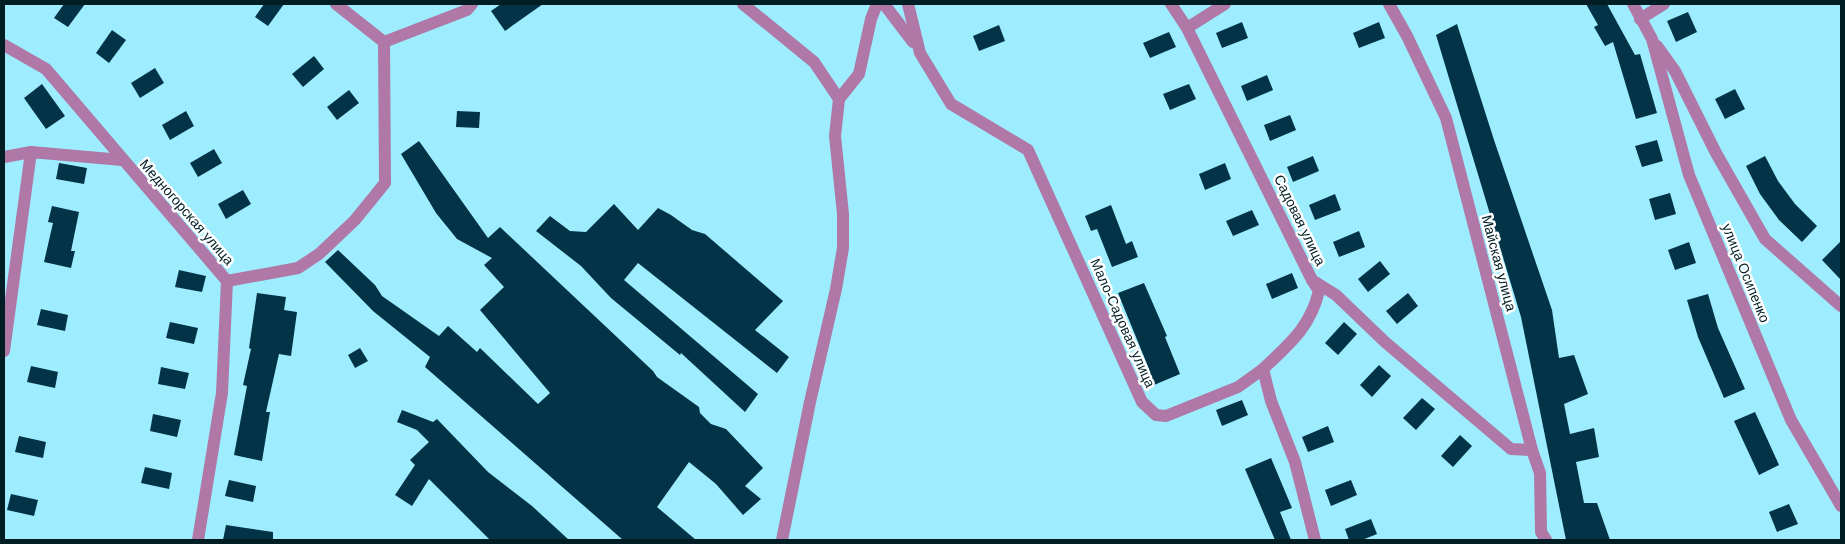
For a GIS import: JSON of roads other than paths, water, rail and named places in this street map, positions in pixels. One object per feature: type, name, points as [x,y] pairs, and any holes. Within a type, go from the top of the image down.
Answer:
[{"type":"street","points":[[336,4],[384,42]]},
{"type":"street","points":[[384,42],[467,10],[472,4]]},
{"type":"street","points":[[743,4],[814,62],[839,99]]},
{"type":"street","points":[[782,540],[810,402],[836,289],[843,248],[843,214],[835,136],[839,99],[859,74],[871,19],[877,4]]},
{"type":"street","points":[[884,4],[907,32],[920,53]]},
{"type":"street","name":"Мало-Садовая улица","points":[[908,4],[920,53],[951,104],[1028,150],[1142,402],[1156,415],[1166,416],[1238,387],[1263,369],[1300,334],[1314,310],[1319,290],[1312,280]]},
{"type":"street","name":"Садовая улица","points":[[1171,4],[1187,28],[1312,280],[1336,295],[1384,342],[1511,449],[1532,450]]},
{"type":"street","points":[[1187,28],[1225,4]]},
{"type":"street","name":"Майская улица","points":[[1389,4],[1407,36],[1446,118],[1532,450],[1540,473],[1541,532],[1546,540]]},
{"type":"street","name":"улица Осипенко","points":[[1633,4],[1652,39],[1675,71],[1716,153],[1765,239],[1841,306]]},
{"type":"street","points":[[1640,19],[1664,4]]},
{"type":"street","name":"улица Осипенко","points":[[1652,39],[1689,175],[1790,420],[1841,506]]},
{"type":"street","points":[[226,281],[298,268],[319,254],[355,220],[385,183],[384,42]]},
{"type":"street","name":"Медногорская улица","points":[[4,45],[46,69],[226,281],[222,393],[198,540]]},
{"type":"street","points":[[4,351],[31,152]]},
{"type":"street","points":[[4,157],[31,152],[122,160]]},
{"type":"street","points":[[1263,369],[1271,402],[1296,462],[1315,540]]}]
